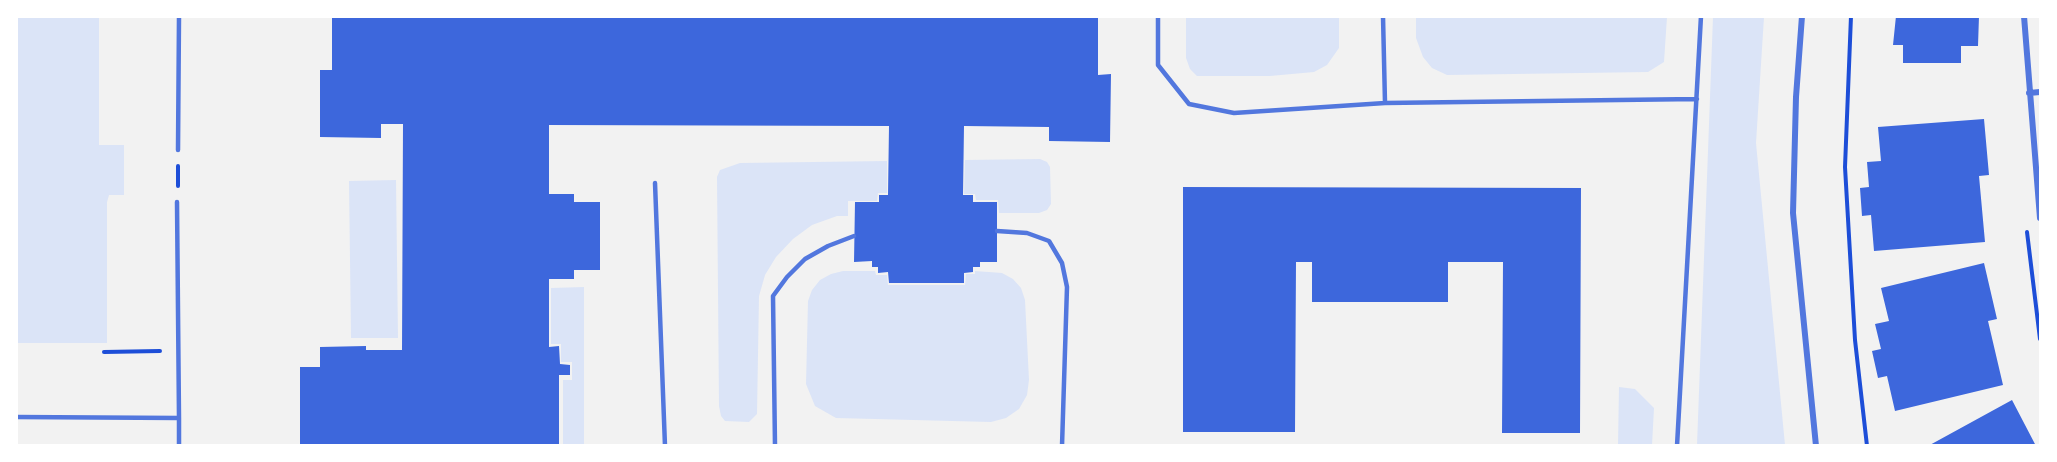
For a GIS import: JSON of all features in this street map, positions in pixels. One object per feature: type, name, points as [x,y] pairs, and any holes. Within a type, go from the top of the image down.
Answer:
[{"type":"street","points":[[1802,16],[1796,97],[1793,213],[1816,446]]},
{"type":"street","points":[[2024,16],[2040,218]]},
{"type":"street","points":[[2029,93],[2040,92]]},
{"type":"lane","points":[[178,16],[178,150]]},
{"type":"lane","points":[[1158,16],[1158,65],[1189,104],[1234,113],[1385,103],[1697,99]]},
{"type":"lane","points":[[1383,16],[1385,103]]},
{"type":"lane","points":[[1677,446],[1701,16]]},
{"type":"lane","points":[[655,183],[665,446]]},
{"type":"lane","points":[[177,202],[179,446]]},
{"type":"lane","points":[[997,231],[1027,233],[1049,241],[1062,263],[1067,287],[1062,446]]},
{"type":"lane","points":[[775,446],[773,296],[805,259],[828,246],[854,236]]},
{"type":"lane","points":[[16,417],[179,418]]},
{"type":"path","points":[[1851,16],[1845,167],[1855,340],[1867,446]]},
{"type":"path","points":[[177,202],[178,150]]},
{"type":"path","points":[[104,352],[178,351]]},
{"type":"shaded area","points":[[16,17],[99,17],[99,145],[124,145],[124,195],[109,195],[107,202],[107,343],[17,343]]},
{"type":"shaded area","points":[[1186,17],[1339,17],[1339,48],[1327,65],[1314,72],[1270,76],[1197,76],[1190,69],[1186,58]]},
{"type":"shaded area","points":[[1416,17],[1667,17],[1664,62],[1648,72],[1447,75],[1432,68],[1423,57],[1416,38]]},
{"type":"shaded area","points":[[1713,17],[1764,17],[1756,143],[1785,445],[1697,445]]},
{"type":"shaded area","points":[[1040,159],[1047,162],[1050,167],[1051,204],[1047,210],[1039,213],[999,213],[998,200],[976,200],[975,194],[964,194],[965,160]]},
{"type":"shaded area","points":[[887,161],[887,193],[878,193],[877,201],[848,201],[848,216],[837,216],[812,225],[793,239],[776,257],[765,275],[759,296],[757,414],[749,422],[725,421],[721,416],[719,406],[717,177],[720,170],[740,163]]},
{"type":"shaded area","points":[[396,180],[398,338],[351,338],[349,181]]},
{"type":"shaded area","points":[[843,271],[875,271],[876,275],[887,275],[888,285],[965,285],[966,274],[975,274],[975,271],[1002,273],[1013,279],[1021,288],[1025,300],[1029,380],[1027,395],[1019,409],[1006,418],[991,422],[836,418],[815,406],[806,384],[808,301],[812,290],[820,280]]},
{"type":"shaded area","points":[[584,287],[584,445],[563,445],[563,380],[572,380],[572,362],[561,362],[561,344],[551,344],[551,288]]},
{"type":"shaded area","points":[[1619,387],[1635,389],[1654,408],[1652,445],[1618,445]]},
{"type":"building","points":[[332,16],[1098,16],[1098,75],[1111,74],[1110,142],[1049,141],[1049,127],[964,126],[963,195],[973,195],[973,202],[997,202],[997,262],[980,262],[980,267],[973,267],[973,272],[964,273],[964,283],[889,283],[888,272],[878,273],[878,267],[872,267],[872,261],[854,262],[855,202],[879,202],[879,195],[888,195],[889,126],[549,125],[549,194],[574,194],[574,202],[600,202],[600,270],[574,270],[574,279],[549,279],[549,347],[559,346],[560,364],[570,365],[570,375],[559,375],[559,446],[300,446],[300,367],[320,367],[320,347],[366,346],[366,350],[402,350],[403,124],[381,124],[381,138],[320,137],[320,70],[332,70]]},
{"type":"building","points":[[1896,16],[1979,16],[1978,46],[1961,46],[1961,63],[1903,63],[1903,45],[1893,45]]},
{"type":"building","points":[[1984,119],[1989,175],[1979,176],[1985,242],[1874,251],[1871,215],[1862,216],[1860,188],[1869,187],[1867,162],[1881,161],[1878,127]]},
{"type":"building","points":[[1183,187],[1581,188],[1580,433],[1502,433],[1503,262],[1448,262],[1448,302],[1312,302],[1312,262],[1296,262],[1295,432],[1183,432]]},
{"type":"building","points":[[1984,263],[1997,319],[1988,321],[2003,385],[1895,411],[1887,376],[1878,378],[1872,351],[1881,349],[1875,324],[1889,321],[1881,288]]},
{"type":"building","points":[[2012,400],[2036,446],[1928,446]]}]
